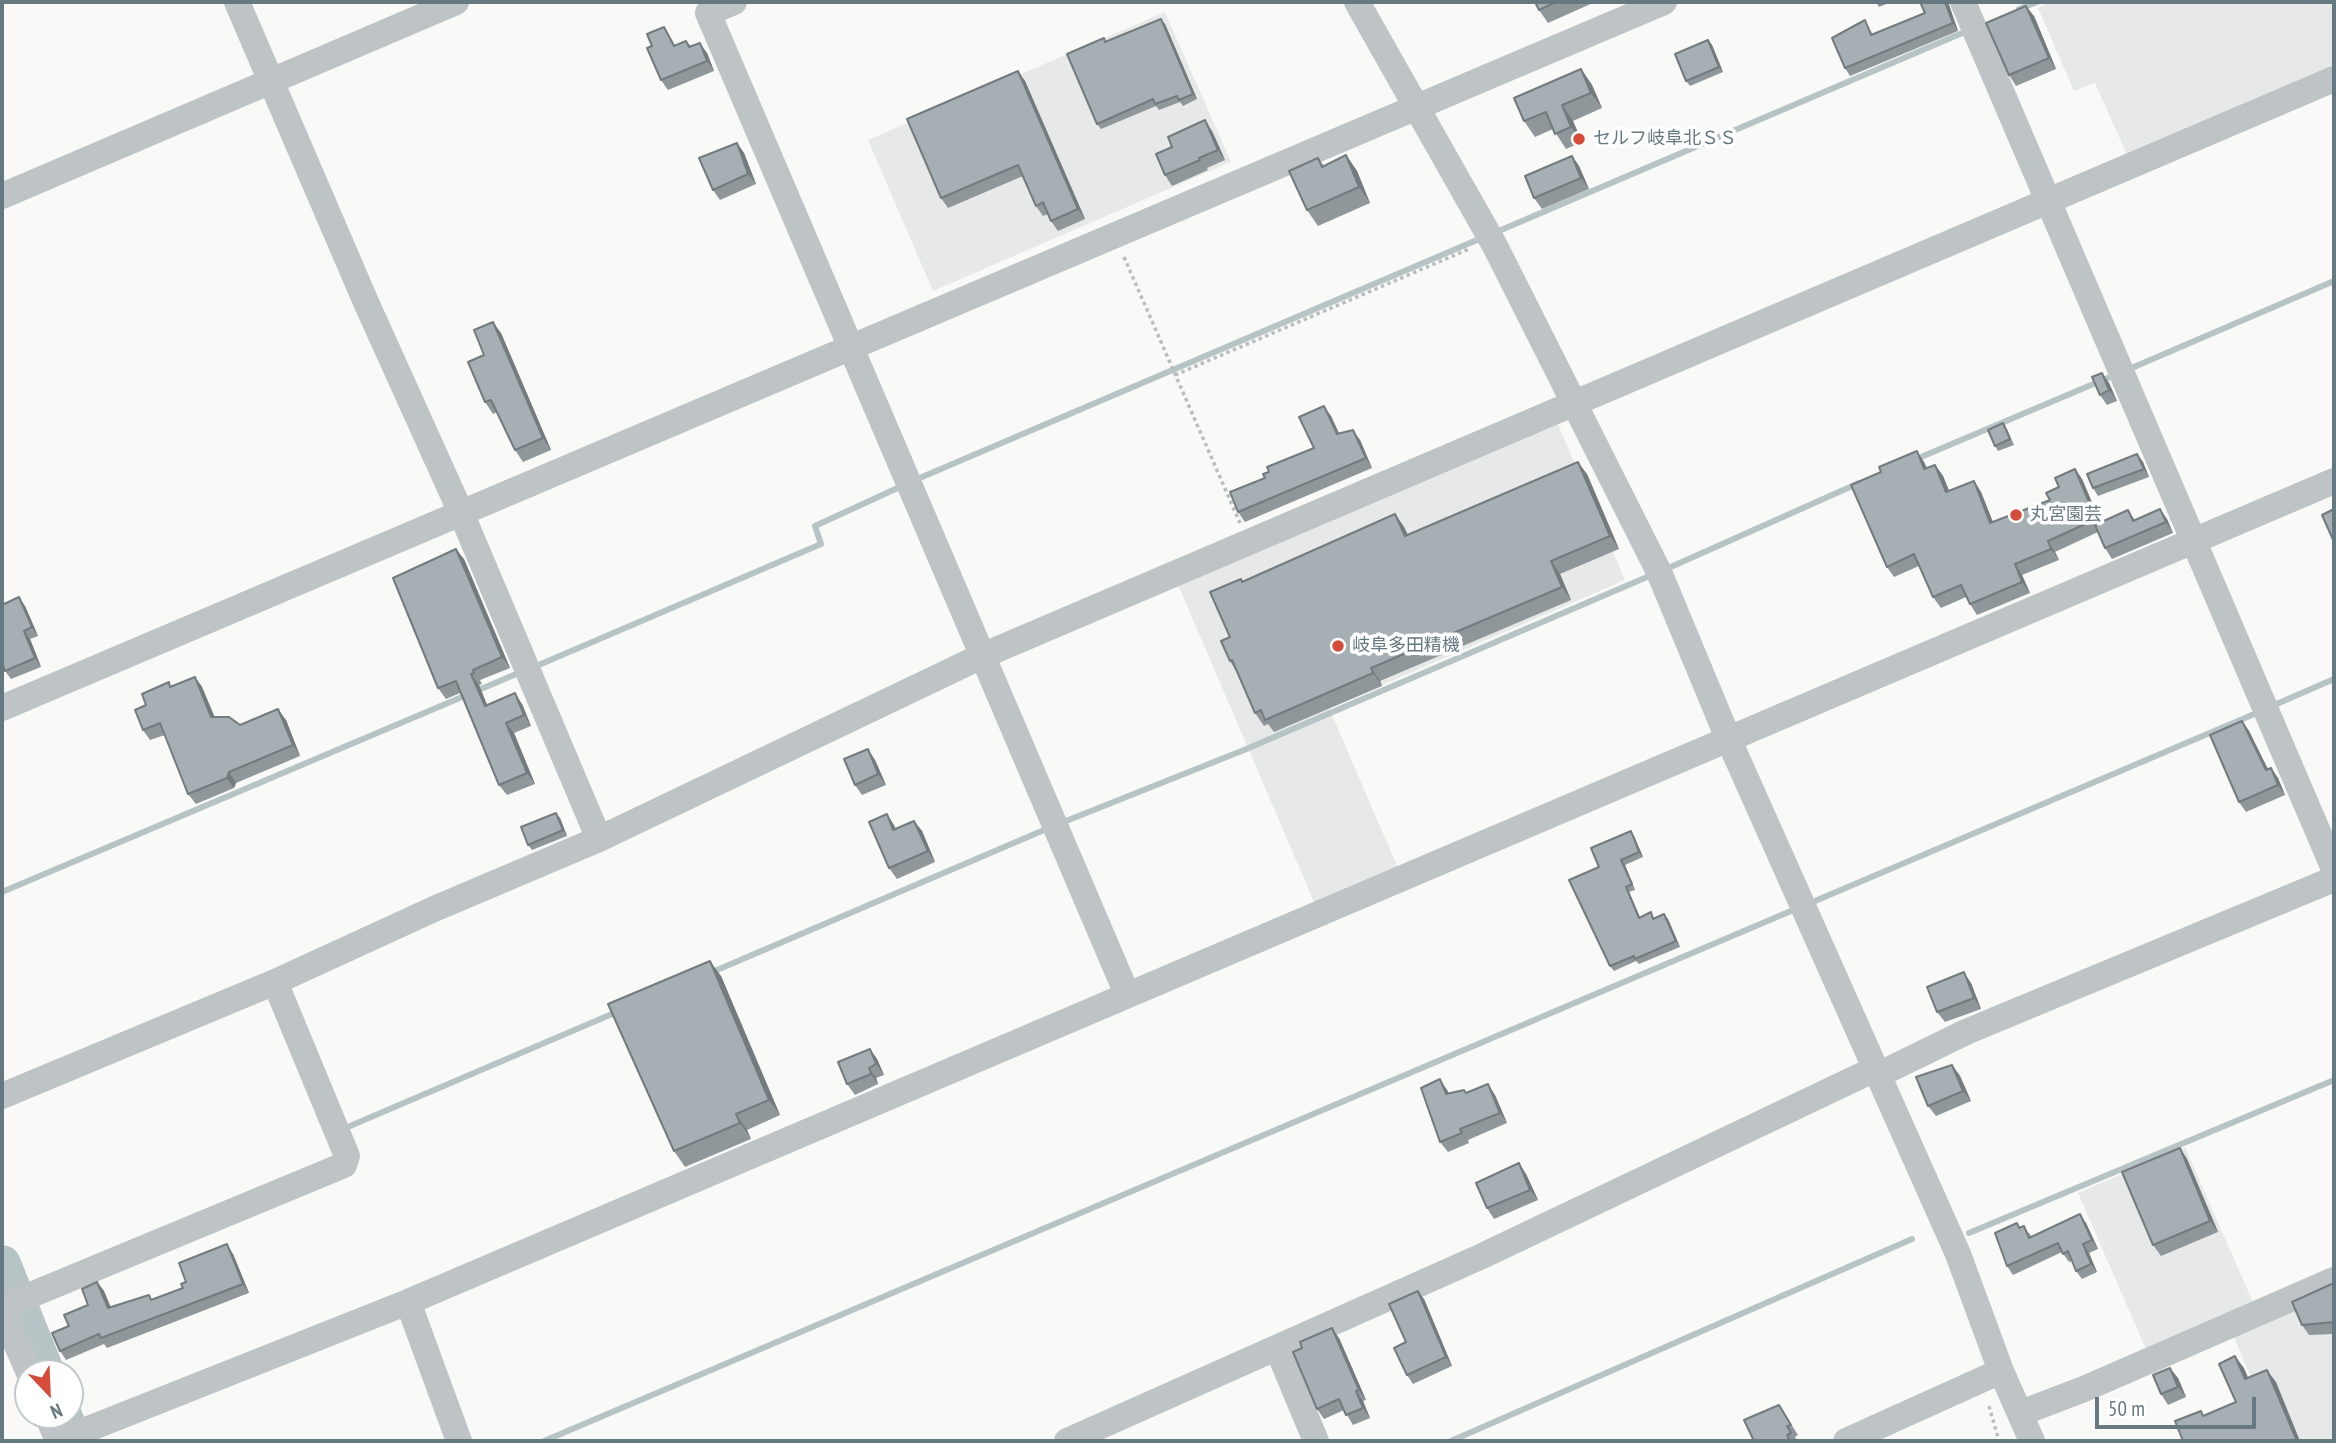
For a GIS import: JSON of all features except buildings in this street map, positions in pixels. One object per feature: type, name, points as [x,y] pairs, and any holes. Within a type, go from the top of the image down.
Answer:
[{"type":"street","points":[[237,2],[365,300],[462,515],[599,839]]},
{"type":"street","points":[[2,196],[456,2]]},
{"type":"street","points":[[734,2],[708,13],[1127,994]]},
{"type":"street","points":[[1357,2],[1491,240],[1659,572],[1728,738],[1958,1254],[2001,1371],[2032,1441]]},
{"type":"street","points":[[2,708],[462,515],[1664,2]]},
{"type":"street","points":[[1963,2],[2050,201],[2192,543],[2334,869]]},
{"type":"street","points":[[2,1096],[275,982],[434,909],[599,839],[982,656],[2334,79]]},
{"type":"street","points":[[58,1441],[408,1302],[1127,994],[1444,863],[1728,738],[2334,481]]},
{"type":"street","points":[[1067,1441],[1278,1350],[1966,1032],[2334,879]]},
{"type":"street","points":[[23,1359],[2,1309],[344,1165],[347,1156],[275,982]]},
{"type":"street","points":[[2021,1413],[2084,1389],[2334,1280]]},
{"type":"street","points":[[408,1302],[459,1441]]},
{"type":"street","points":[[1278,1350],[1316,1441]]},
{"type":"street","points":[[1846,1441],[2001,1371]]},
{"type":"path","points":[[1114,236],[1248,542]]},
{"type":"path","points":[[1175,375],[1491,240]]},
{"type":"shaded area","points":[[2052,2],[2334,2],[2334,69],[2128,157],[2095,83],[2074,91],[2038,8]]},
{"type":"shaded area","points":[[1165,12],[1231,162],[933,291],[868,140]]},
{"type":"shaded area","name":"岐阜多田精機","points":[[1557,422],[1625,580],[1329,708],[1398,868],[1315,904],[1178,585]]},
{"type":"shaded area","points":[[2185,1147],[2255,1307],[2148,1354],[2078,1193]]},
{"type":"shaded area","points":[[2334,1290],[2334,1441],[2277,1441],[2232,1332]]},
{"type":"waterway","points":[[2019,9],[2037,2]]},
{"type":"waterway","points":[[1494,233],[1967,31]]},
{"type":"waterway","points":[[915,480],[1484,237]]},
{"type":"waterway","points":[[2127,370],[2334,281]]},
{"type":"waterway","points":[[1914,460],[2117,374]]},
{"type":"waterway","points":[[1664,570],[1859,483]]},
{"type":"waterway","points":[[534,667],[821,544],[815,526],[902,486]]},
{"type":"waterway","points":[[1061,823],[1244,750],[1654,574]]},
{"type":"waterway","points":[[2,892],[521,672]]},
{"type":"waterway","points":[[2272,706],[2334,679]]},
{"type":"waterway","points":[[1808,904],[2259,712]]},
{"type":"waterway","points":[[710,973],[1051,827]]},
{"type":"waterway","points":[[544,1441],[1798,908]]},
{"type":"waterway","points":[[343,1129],[619,1011]]},
{"type":"waterway","points":[[1969,1233],[2334,1080]]},
{"type":"waterway","points":[[1451,1441],[1912,1239]]},
{"type":"waterway","points":[[2,1264],[40,1359]]},
{"type":"waterway","points":[[68,1429],[73,1441]]},
{"type":"place","name":"セルフ岐阜北ＳＳ","points":[[1579,139]]},
{"type":"place","name":"丸宮園芸","points":[[2016,515]]},
{"type":"place","name":"岐阜多田精機","points":[[1338,646]]}]
